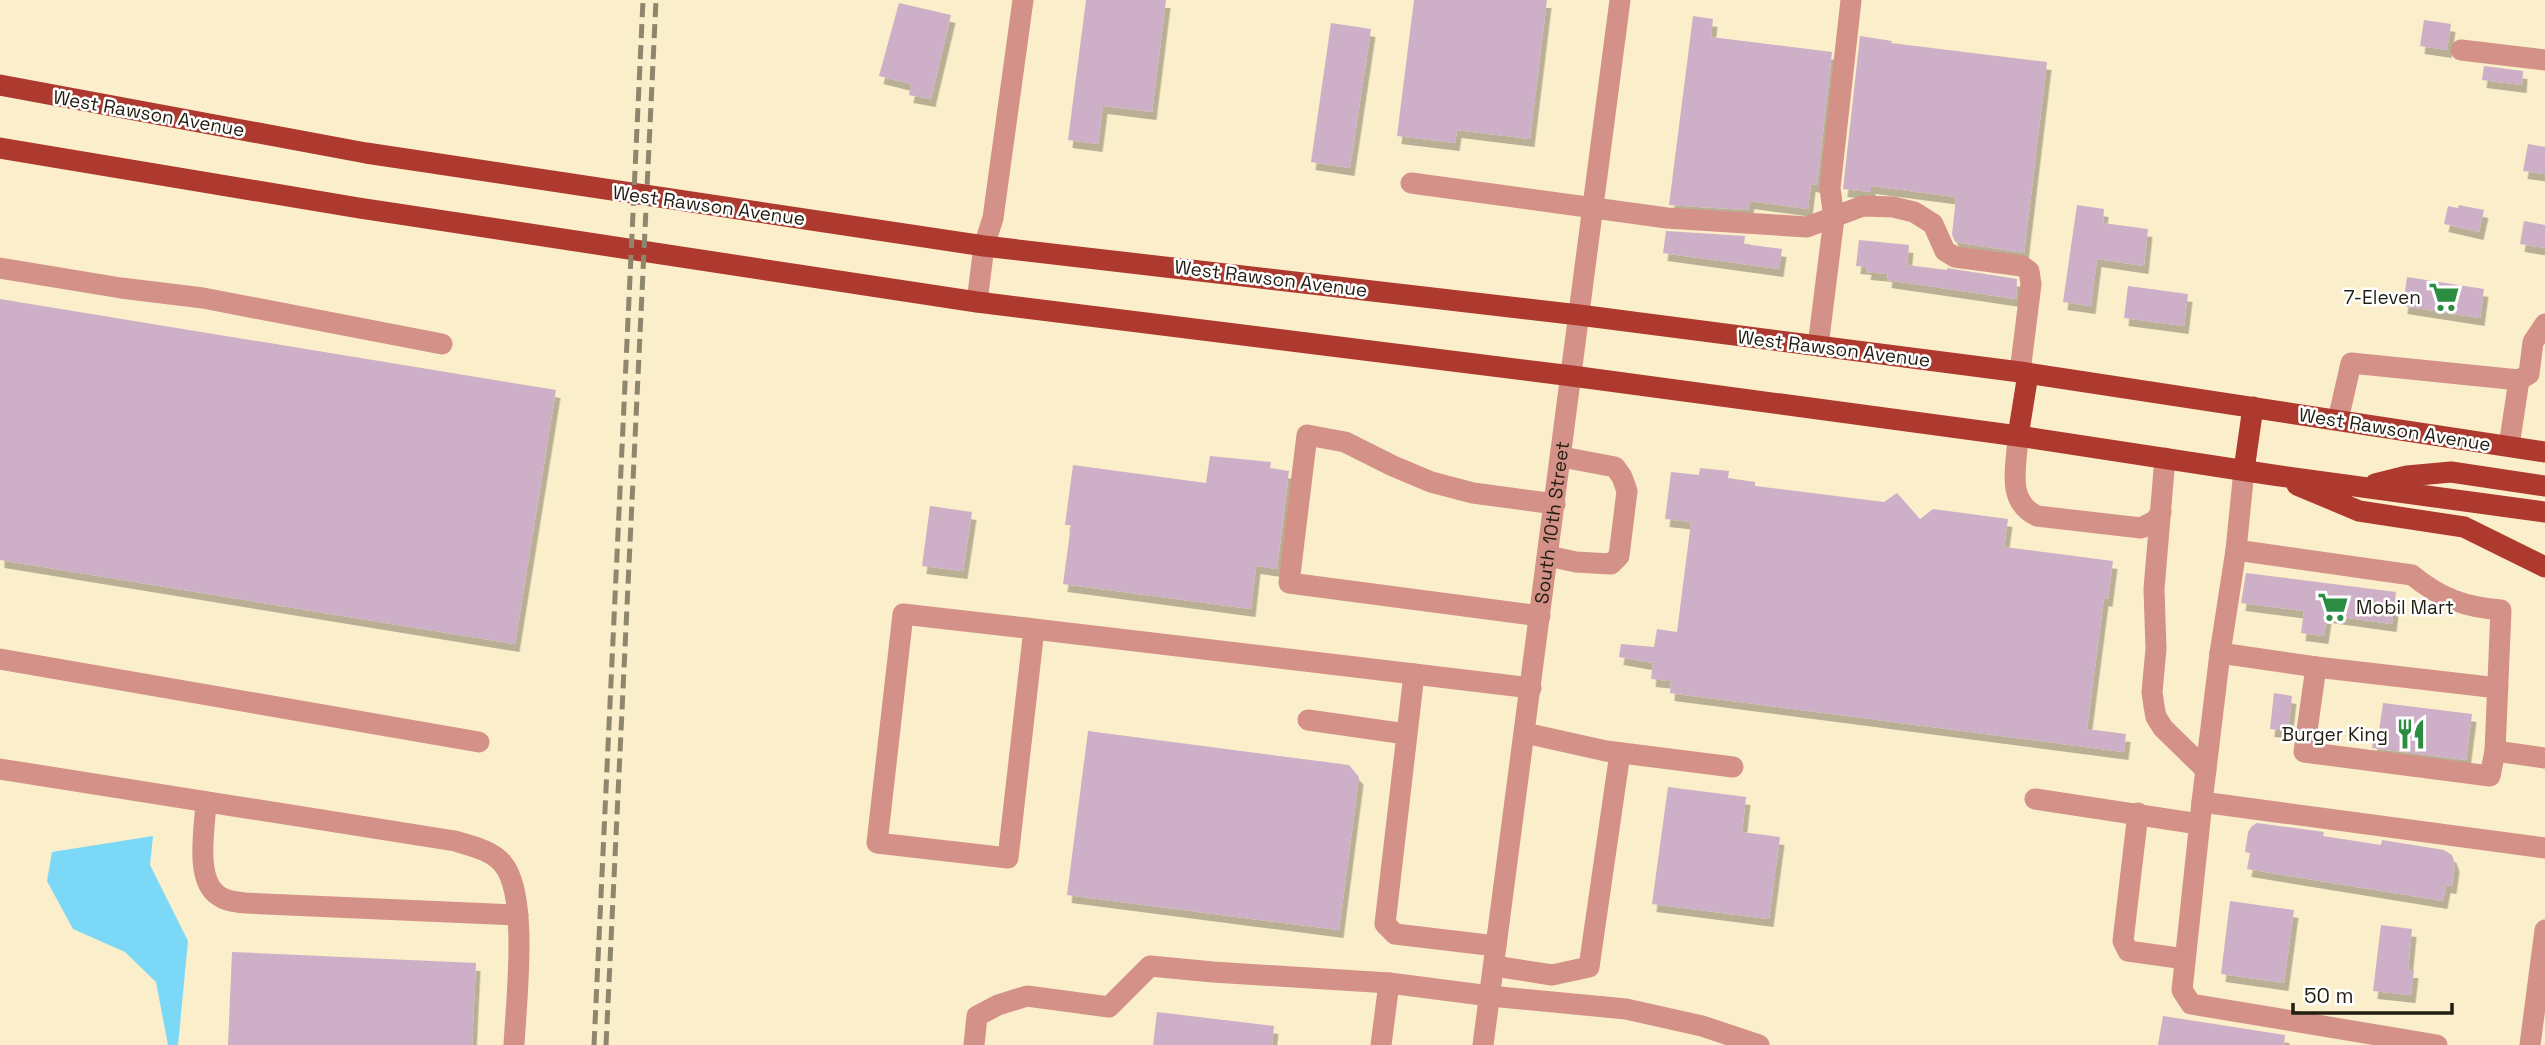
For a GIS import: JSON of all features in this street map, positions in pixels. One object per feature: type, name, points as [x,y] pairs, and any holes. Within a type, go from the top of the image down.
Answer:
[{"type":"main road","name":"West Rawson Avenue","points":[[0,85],[366,153],[984,246],[1579,314],[2024,373],[2545,452]]},
{"type":"main road","points":[[0,148],[334,204],[977,302],[1572,376],[2018,436],[2273,475],[2545,512]]},
{"type":"main road","points":[[2018,436],[2024,373]]},
{"type":"main road","points":[[2244,470],[2253,407]]},
{"type":"main road","points":[[2363,487],[2407,476],[2452,472],[2545,486]]},
{"type":"main road","points":[[2273,475],[2359,511],[2464,527],[2545,567]]},
{"type":"street","points":[[977,302],[984,246],[993,218],[1023,0]]},
{"type":"street","name":"South 10th Street","points":[[1483,1045],[1620,0]]},
{"type":"street","points":[[1818,346],[1834,218],[1830,188],[1851,0]]},
{"type":"street","points":[[2461,50],[2545,60]]},
{"type":"street","points":[[1411,183],[1667,218],[1807,227],[1863,206],[1914,212],[1933,224],[1945,251],[1955,257],[2022,266],[2029,271],[2031,284],[2024,373]]},
{"type":"street","points":[[0,268],[203,298],[442,344]]},
{"type":"street","points":[[2338,420],[2351,363],[2519,380],[2529,374],[2533,342],[2545,324]]},
{"type":"street","points":[[2509,446],[2519,380]]},
{"type":"street","points":[[1540,616],[1289,583],[1307,435],[1345,442],[1393,467],[1431,482],[1474,493],[1555,504]]},
{"type":"street","points":[[2018,436],[2015,493],[2024,510],[2036,516],[2141,528],[2155,521],[2161,512]]},
{"type":"street","points":[[1548,556],[1598,565],[1611,564],[1619,556],[1627,491],[1622,477],[1615,467],[1562,457]]},
{"type":"street","points":[[2165,458],[2154,589],[2156,649],[2152,692],[2156,717],[2163,729],[2206,770]]},
{"type":"street","points":[[2244,470],[2236,550],[2199,824],[2182,990],[2191,1004],[2437,1045]]},
{"type":"street","points":[[2236,550],[2412,575],[2430,590],[2456,603],[2501,610],[2496,751],[2490,776],[2305,752],[2316,667]]},
{"type":"street","points":[[1034,629],[1008,858],[877,843],[903,614],[1034,629],[1531,688]]},
{"type":"street","points":[[2220,653],[2498,688]]},
{"type":"street","points":[[0,659],[479,742]]},
{"type":"street","points":[[1415,674],[1385,923],[1391,932],[1495,956],[1552,975],[1588,967],[1620,752]]},
{"type":"street","points":[[1308,720],[1406,734]]},
{"type":"street","points":[[1525,733],[1620,752],[1733,767]]},
{"type":"street","points":[[2496,751],[2545,758]]},
{"type":"street","points":[[0,769],[455,841],[489,852],[503,863],[513,882],[518,915],[514,1045]]},
{"type":"street","points":[[2035,799],[2199,824]]},
{"type":"street","points":[[206,802],[203,866],[206,882],[217,895],[228,900],[259,904],[518,915]]},
{"type":"street","points":[[2202,802],[2545,848]]},
{"type":"street","points":[[2138,813],[2123,941],[2128,951],[2185,959]]},
{"type":"street","points":[[2530,1045],[2545,930]]},
{"type":"street","points":[[974,1045],[977,1016],[998,1005],[1027,996],[1109,1007],[1150,966],[1389,983],[1626,1009],[1702,1026],[1759,1045]]},
{"type":"street","points":[[1381,1045],[1389,983]]},
{"type":"water","points":[[153,836],[150,865],[188,941],[178,1045],[168,1045],[156,982],[125,952],[73,929],[47,881],[52,852]]},
{"type":"building","points":[[1086,0],[1166,0],[1152,112],[1103,106],[1098,144],[1068,140]]},
{"type":"building","points":[[1414,0],[1547,0],[1530,139],[1457,130],[1455,143],[1397,136]]},
{"type":"building","points":[[899,3],[951,15],[931,99],[909,95],[911,84],[879,76]]},
{"type":"building","points":[[1693,16],[1713,19],[1711,37],[1832,52],[1817,185],[1811,184],[1808,209],[1750,201],[1748,210],[1669,205]]},
{"type":"building","points":[[2424,20],[2451,24],[2447,50],[2420,46]]},
{"type":"building","points":[[1331,23],[1371,29],[1350,168],[1311,162]]},
{"type":"building","points":[[1860,36],[1892,41],[1891,43],[2047,62],[2024,253],[1955,242],[1952,234],[1956,197],[1871,186],[1871,192],[1843,189]]},
{"type":"building","points":[[2484,66],[2523,71],[2522,85],[2482,80]]},
{"type":"building","points":[[2528,144],[2545,147],[2545,174],[2523,171]]},
{"type":"building","points":[[2077,205],[2104,209],[2103,223],[2148,229],[2144,266],[2097,259],[2091,306],[2063,302]]},
{"type":"building","points":[[2459,205],[2484,210],[2479,232],[2444,224],[2448,206],[2458,208]]},
{"type":"building","points":[[2524,221],[2545,225],[2545,248],[2520,244]]},
{"type":"building","points":[[1666,231],[1745,236],[1744,244],[1782,249],[1779,269],[1663,253]]},
{"type":"building","points":[[1859,240],[1909,245],[1907,265],[2017,279],[2016,299],[1887,280],[1888,274],[1866,272],[1867,267],[1856,266]]},
{"type":"building","name":"7-Eleven","points":[[2407,277],[2484,289],[2480,318],[2403,306]]},
{"type":"building","points":[[2128,286],[2188,294],[2184,326],[2124,318]]},
{"type":"building","points":[[0,299],[556,390],[515,644],[0,560]]},
{"type":"building","points":[[1210,456],[1271,462],[1270,468],[1289,471],[1277,569],[1256,566],[1251,609],[1063,584],[1071,525],[1065,525],[1073,465],[1206,483]]},
{"type":"building","points":[[1700,468],[1729,471],[1728,478],[1755,482],[1755,486],[1884,502],[1897,493],[1920,519],[1933,509],[2008,519],[2004,547],[2113,561],[2108,599],[2104,598],[2087,729],[2126,734],[2124,752],[1670,693],[1671,681],[1651,679],[1653,663],[1619,657],[1621,644],[1654,647],[1657,629],[1677,632],[1691,522],[1665,519],[1671,472],[1699,475]]},
{"type":"building","points":[[930,506],[972,512],[963,571],[922,566]]},
{"type":"building","name":"Mobil Mart","points":[[2246,573],[2396,592],[2392,624],[2327,615],[2324,636],[2301,633],[2304,611],[2241,603]]},
{"type":"building","points":[[2274,693],[2292,696],[2288,731],[2270,729]]},
{"type":"building","name":"Burger King","points":[[2383,703],[2472,714],[2466,760],[2372,748],[2374,731],[2379,731]]},
{"type":"building","points":[[1088,731],[1349,765],[1359,777],[1339,930],[1067,895]]},
{"type":"building","points":[[1668,787],[1746,797],[1742,832],[1780,837],[1769,919],[1652,904]]},
{"type":"building","points":[[2257,823],[2324,832],[2323,836],[2381,845],[2382,840],[2444,850],[2452,855],[2455,864],[2452,886],[2446,885],[2443,901],[2247,869],[2250,853],[2245,852],[2248,832]]},
{"type":"building","points":[[2230,901],[2294,910],[2284,983],[2221,974]]},
{"type":"building","points":[[2381,925],[2412,929],[2408,970],[2414,970],[2411,995],[2373,991]]},
{"type":"building","points":[[232,952],[476,963],[472,1045],[228,1045]]},
{"type":"building","points":[[1157,1012],[1274,1026],[1272,1045],[1153,1045]]},
{"type":"building","points":[[2163,1016],[2285,1035],[2284,1045],[2158,1045]]},
{"type":"railway","points":[[594,1045],[643,0]]},
{"type":"railway","points":[[606,1045],[656,0]]},
{"type":"place","name":"7-Eleven","points":[[2444,297]]},
{"type":"place","name":"Mobil Mart","points":[[2333,607]]},
{"type":"place","name":"Burger King","points":[[2411,734]]}]
